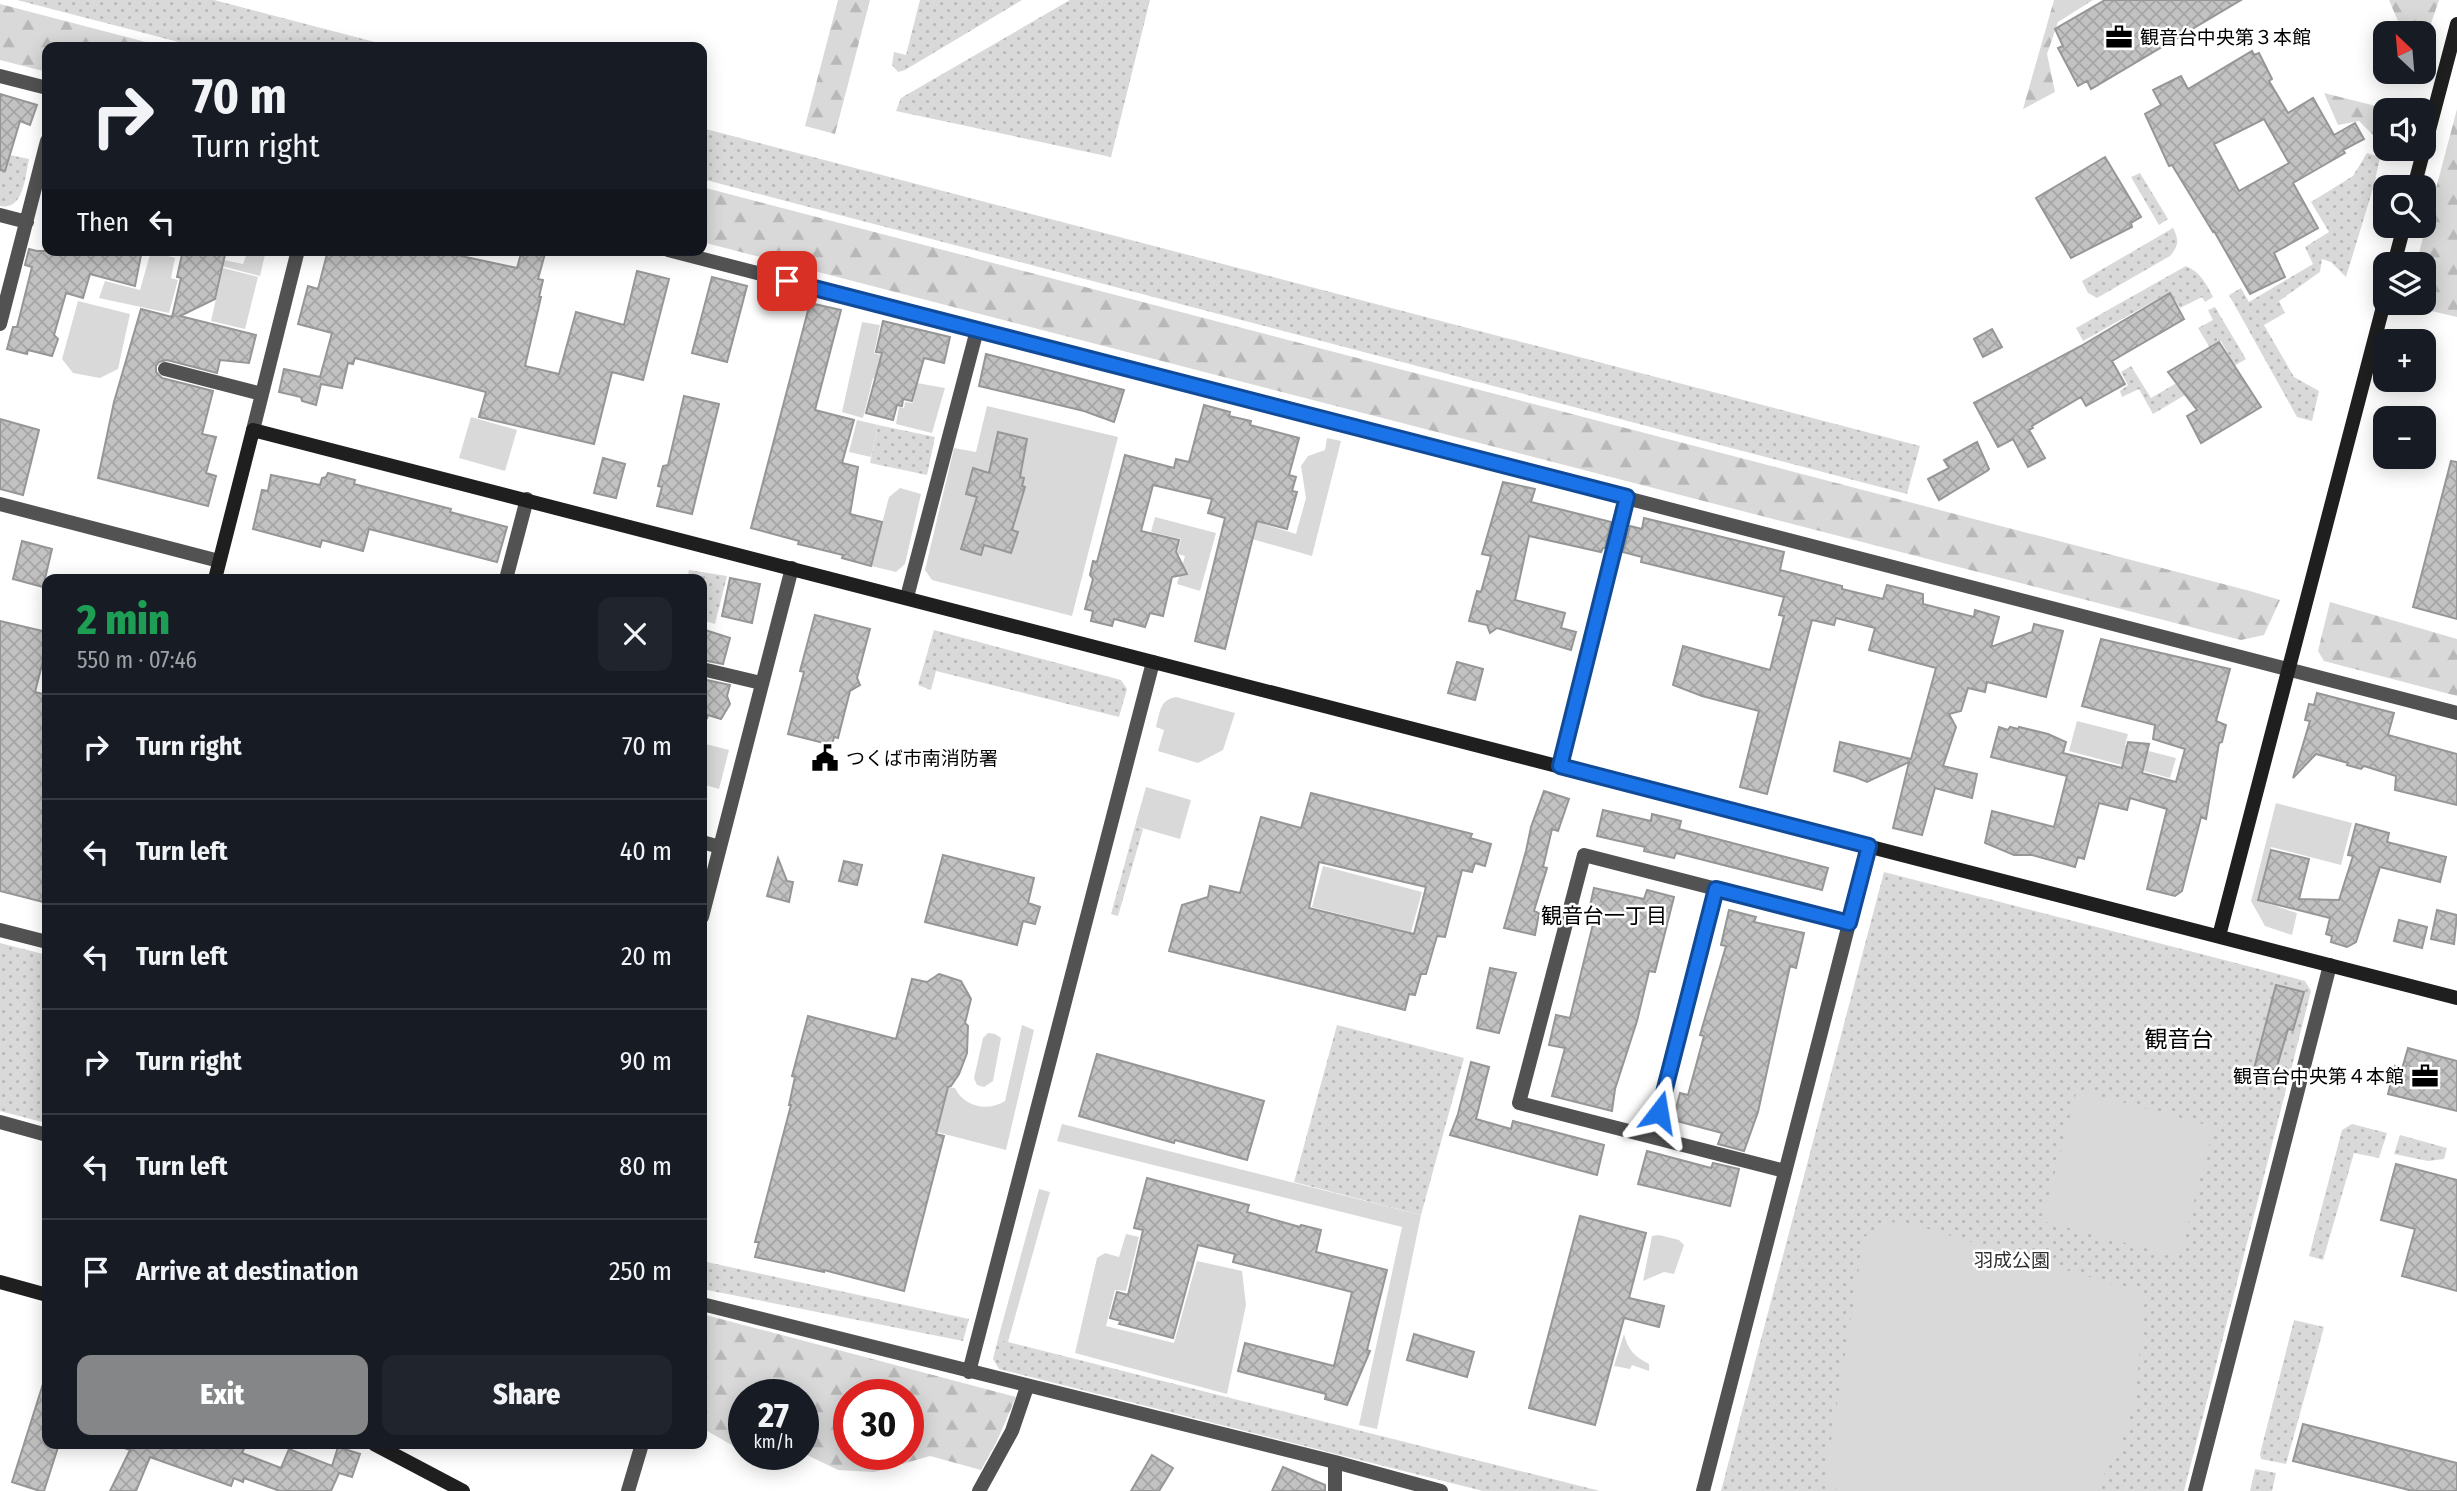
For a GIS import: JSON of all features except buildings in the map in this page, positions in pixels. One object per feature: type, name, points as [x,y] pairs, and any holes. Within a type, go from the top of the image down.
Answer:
[{"type":"street","points":[[2417,175],[2457,24]]},
{"type":"street","points":[[0,76],[42,87]]},
{"type":"street","points":[[0,324],[42,161]]},
{"type":"street","points":[[0,215],[27,222]]},
{"type":"street","points":[[216,574],[296,256]]},
{"type":"street","points":[[691,256],[2457,713]]},
{"type":"street","points":[[2219,936],[2381,315]]},
{"type":"street","points":[[907,597],[977,330]]},
{"type":"street","points":[[165,369],[262,394]]},
{"type":"street","points":[[253,430],[2457,998]]},
{"type":"street","points":[[1560,766],[1627,497]]},
{"type":"street","points":[[507,574],[527,499]]},
{"type":"street","points":[[0,503],[219,561]]},
{"type":"street","points":[[707,898],[792,568]]},
{"type":"street","points":[[969,1372],[1153,662]]},
{"type":"street","points":[[707,669],[761,683]]},
{"type":"street","points":[[707,843],[720,847]]},
{"type":"street","points":[[1703,1491],[1869,846]]},
{"type":"street","points":[[1785,1171],[1520,1103],[1584,855],[1849,923]]},
{"type":"street","points":[[1653,1137],[1716,889]]},
{"type":"street","points":[[0,930],[42,941]]},
{"type":"street","points":[[2195,1491],[2330,965]]},
{"type":"street","points":[[0,1122],[42,1134]]},
{"type":"street","points":[[0,1282],[42,1294]]},
{"type":"street","points":[[707,1305],[1335,1462],[1441,1491]]},
{"type":"street","points":[[979,1491],[1012,1431],[1027,1387]]},
{"type":"street","points":[[383,1449],[463,1491]]},
{"type":"street","points":[[628,1491],[641,1449]]},
{"type":"street","points":[[1335,1462],[1335,1491]]},
{"type":"green space","points":[[17,0],[214,0],[375,42],[179,42]]},
{"type":"green space","points":[[838,0],[870,0],[835,134],[805,126]]},
{"type":"green space","points":[[920,0],[1022,0],[898,72],[892,65],[894,52],[906,55]]},
{"type":"green space","points":[[1070,0],[1150,0],[1111,157],[896,111],[901,98]]},
{"type":"green space","points":[[2054,0],[2093,0],[2058,22],[2047,54],[2055,92],[2023,109]]},
{"type":"green space","points":[[2389,0],[2439,0],[2432,21],[2398,21]]},
{"type":"green space","points":[[0,4],[146,42],[42,42],[42,71],[0,60]]},
{"type":"green space","points":[[2324,93],[2373,105],[2373,135],[2359,121],[2338,125]]},
{"type":"green space","points":[[2457,109],[2457,317],[2436,312],[2436,252],[2419,252],[2423,238],[2436,238],[2436,188]]},
{"type":"green space","points":[[707,129],[1920,446],[1907,494],[707,180]]},
{"type":"green space","points":[[0,153],[29,159],[19,198],[8,206],[0,206]]},
{"type":"green space","points":[[2367,153],[2373,155],[2373,161],[2379,161],[2346,277],[2331,262],[2322,259],[2320,272],[2279,301],[2285,313],[2264,325],[2294,377],[2319,391],[2312,421],[2297,417],[2229,295],[2241,288],[2249,302],[2313,264],[2305,247],[2329,232],[2311,202],[2353,176]]},
{"type":"green space","points":[[2140,173],[2168,219],[2159,225],[2131,177]]},
{"type":"green space","points":[[707,188],[2280,600],[2264,635],[2241,640],[707,243]]},
{"type":"green space","points":[[2173,228],[2177,242],[2170,256],[2097,298],[2088,293],[2082,281]]},
{"type":"green space","points":[[150,256],[175,258],[171,278],[178,280],[169,313],[99,298],[105,281],[140,290]]},
{"type":"green space","points":[[246,256],[265,256],[260,276],[218,265],[219,259],[243,264]]},
{"type":"green space","points":[[2186,266],[2196,272],[2213,297],[2205,302],[2202,297],[2180,308],[2170,292],[2083,341],[2076,328]]},
{"type":"green space","points":[[223,268],[258,277],[245,329],[211,321]]},
{"type":"green space","points":[[78,301],[130,314],[118,369],[100,378],[73,373],[62,359]]},
{"type":"green space","points":[[2215,307],[2246,359],[2153,414],[2139,389],[2122,397],[2120,391],[2128,385],[2121,372],[2131,366],[2151,398],[2214,361],[2216,366],[2230,357],[2221,341],[2210,348],[2198,328],[2213,320],[2208,310]]},
{"type":"green space","points":[[862,322],[880,325],[874,353],[880,355],[880,362],[907,369],[884,381],[873,378],[863,418],[842,412]]},
{"type":"green space","points":[[917,383],[945,388],[932,433],[896,424],[899,407],[904,408],[905,402],[913,403]]},
{"type":"green space","points":[[987,406],[1118,437],[1072,616],[932,580],[925,570],[954,448],[976,452]]},
{"type":"green space","points":[[471,417],[517,430],[505,471],[459,458]]},
{"type":"green space","points":[[857,420],[878,425],[871,457],[849,452]]},
{"type":"green space","points":[[878,425],[935,437],[927,475],[870,463]]},
{"type":"green space","points":[[1327,438],[1341,441],[1312,556],[1245,537],[1248,519],[1296,534],[1306,498],[1301,466],[1308,456],[1325,450]]},
{"type":"green space","points":[[900,488],[921,494],[905,564],[896,572],[871,566],[889,497]]},
{"type":"green space","points":[[1155,517],[1216,533],[1200,591],[1177,584],[1185,556],[1177,554],[1181,539],[1151,532]]},
{"type":"green space","points":[[689,570],[727,576],[715,624],[707,622],[707,574],[688,574]]},
{"type":"green space","points":[[2330,602],[2457,639],[2457,696],[2324,661],[2318,651]]},
{"type":"green space","points":[[934,630],[1121,680],[1127,689],[1119,717],[936,671],[931,690],[918,685]]},
{"type":"green space","points":[[1176,697],[1235,713],[1223,750],[1198,763],[1158,751],[1164,730],[1156,727],[1160,712],[1166,701]]},
{"type":"green space","points":[[2077,721],[2128,734],[2125,745],[2176,758],[2170,778],[2069,751]]},
{"type":"green space","points":[[707,744],[729,750],[719,789],[707,785]]},
{"type":"green space","points":[[1146,787],[1191,800],[1180,839],[1135,826]]},
{"type":"green space","points":[[2276,803],[2352,823],[2341,865],[2271,847],[2257,900],[2297,913],[2292,935],[2265,926],[2251,901]]},
{"type":"green space","points":[[1135,826],[1143,829],[1118,916],[1111,914]]},
{"type":"green space","points":[[1323,866],[1422,892],[1411,932],[1312,907]]},
{"type":"green space","name":"羽成公園","points":[[1884,872],[2305,981],[2311,991],[2184,1491],[1721,1491]]},
{"type":"green space","points":[[0,943],[42,954],[42,1122],[0,1111]]},
{"type":"green space","points":[[1022,1025],[1034,1030],[1006,1150],[875,1116],[941,1115],[948,1087],[955,1088],[964,1100],[977,1106],[991,1106],[1005,1101]]},
{"type":"green space","points":[[1337,1025],[1464,1058],[1421,1215],[1294,1182]]},
{"type":"green space","points":[[988,1033],[1001,1038],[993,1081],[984,1087],[977,1085],[974,1078],[983,1038]]},
{"type":"green space","points":[[2077,1090],[2214,1127],[2179,1257],[2042,1221]]},
{"type":"green space","points":[[1062,1124],[1421,1215],[1377,1429],[1359,1425],[1402,1227],[1057,1141]]},
{"type":"green space","points":[[2352,1124],[2387,1133],[2379,1158],[2354,1153],[2323,1260],[2309,1256],[2342,1130]]},
{"type":"green space","points":[[2400,1135],[2447,1148],[2444,1159],[2428,1161],[2394,1154]]},
{"type":"green space","points":[[1039,1189],[1050,1192],[1008,1342],[998,1339]]},
{"type":"green space","points":[[1898,1220],[2143,1293],[2138,1372],[2129,1421],[2108,1468],[2092,1491],[1840,1491],[1825,1479],[1864,1237]]},
{"type":"green space","points":[[1126,1234],[1139,1237],[1126,1291],[1115,1290],[1106,1326],[1174,1343],[1197,1261],[1242,1271],[1246,1305],[1227,1394],[1075,1353],[1097,1258],[1105,1253],[1119,1257]]},
{"type":"green space","points":[[1652,1236],[1679,1240],[1684,1245],[1674,1274],[1664,1272],[1643,1281]]},
{"type":"green space","points":[[707,1262],[969,1319],[963,1341],[707,1290]]},
{"type":"green space","points":[[707,1315],[1016,1397],[981,1470],[930,1456],[924,1458],[924,1379],[833,1379],[833,1468],[819,1461],[819,1379],[728,1379],[728,1443],[707,1431]]},
{"type":"green space","points":[[2294,1320],[2324,1327],[2286,1464],[2261,1459],[2260,1454]]},
{"type":"green space","points":[[1624,1334],[1633,1352],[1649,1364],[1649,1371],[1632,1365],[1630,1369],[1614,1366]]},
{"type":"green space","points":[[998,1339],[1600,1491],[1483,1491],[999,1369],[993,1359]]},
{"type":"green space","points":[[2255,1469],[2276,1473],[2272,1491],[2250,1491]]},
{"type":"green space","points":[[838,1470],[881,1470],[874,1472]]},
{"type":"place","name":"観音台中央第３本館","points":[[2119,37]]},
{"type":"place","name":"つくば市南消防署","points":[[825,758]]},
{"type":"place","name":"観音台中央第４本館","points":[[2425,1076]]},
{"type":"district","name":"観音台一丁目","points":[[1604,916]]},
{"type":"district","name":"観音台","points":[[2179,1039]]},
{"type":"route","points":[[787,281],[1627,497],[1560,766],[1869,846],[1849,923],[1716,889],[1659,1112]]}]
